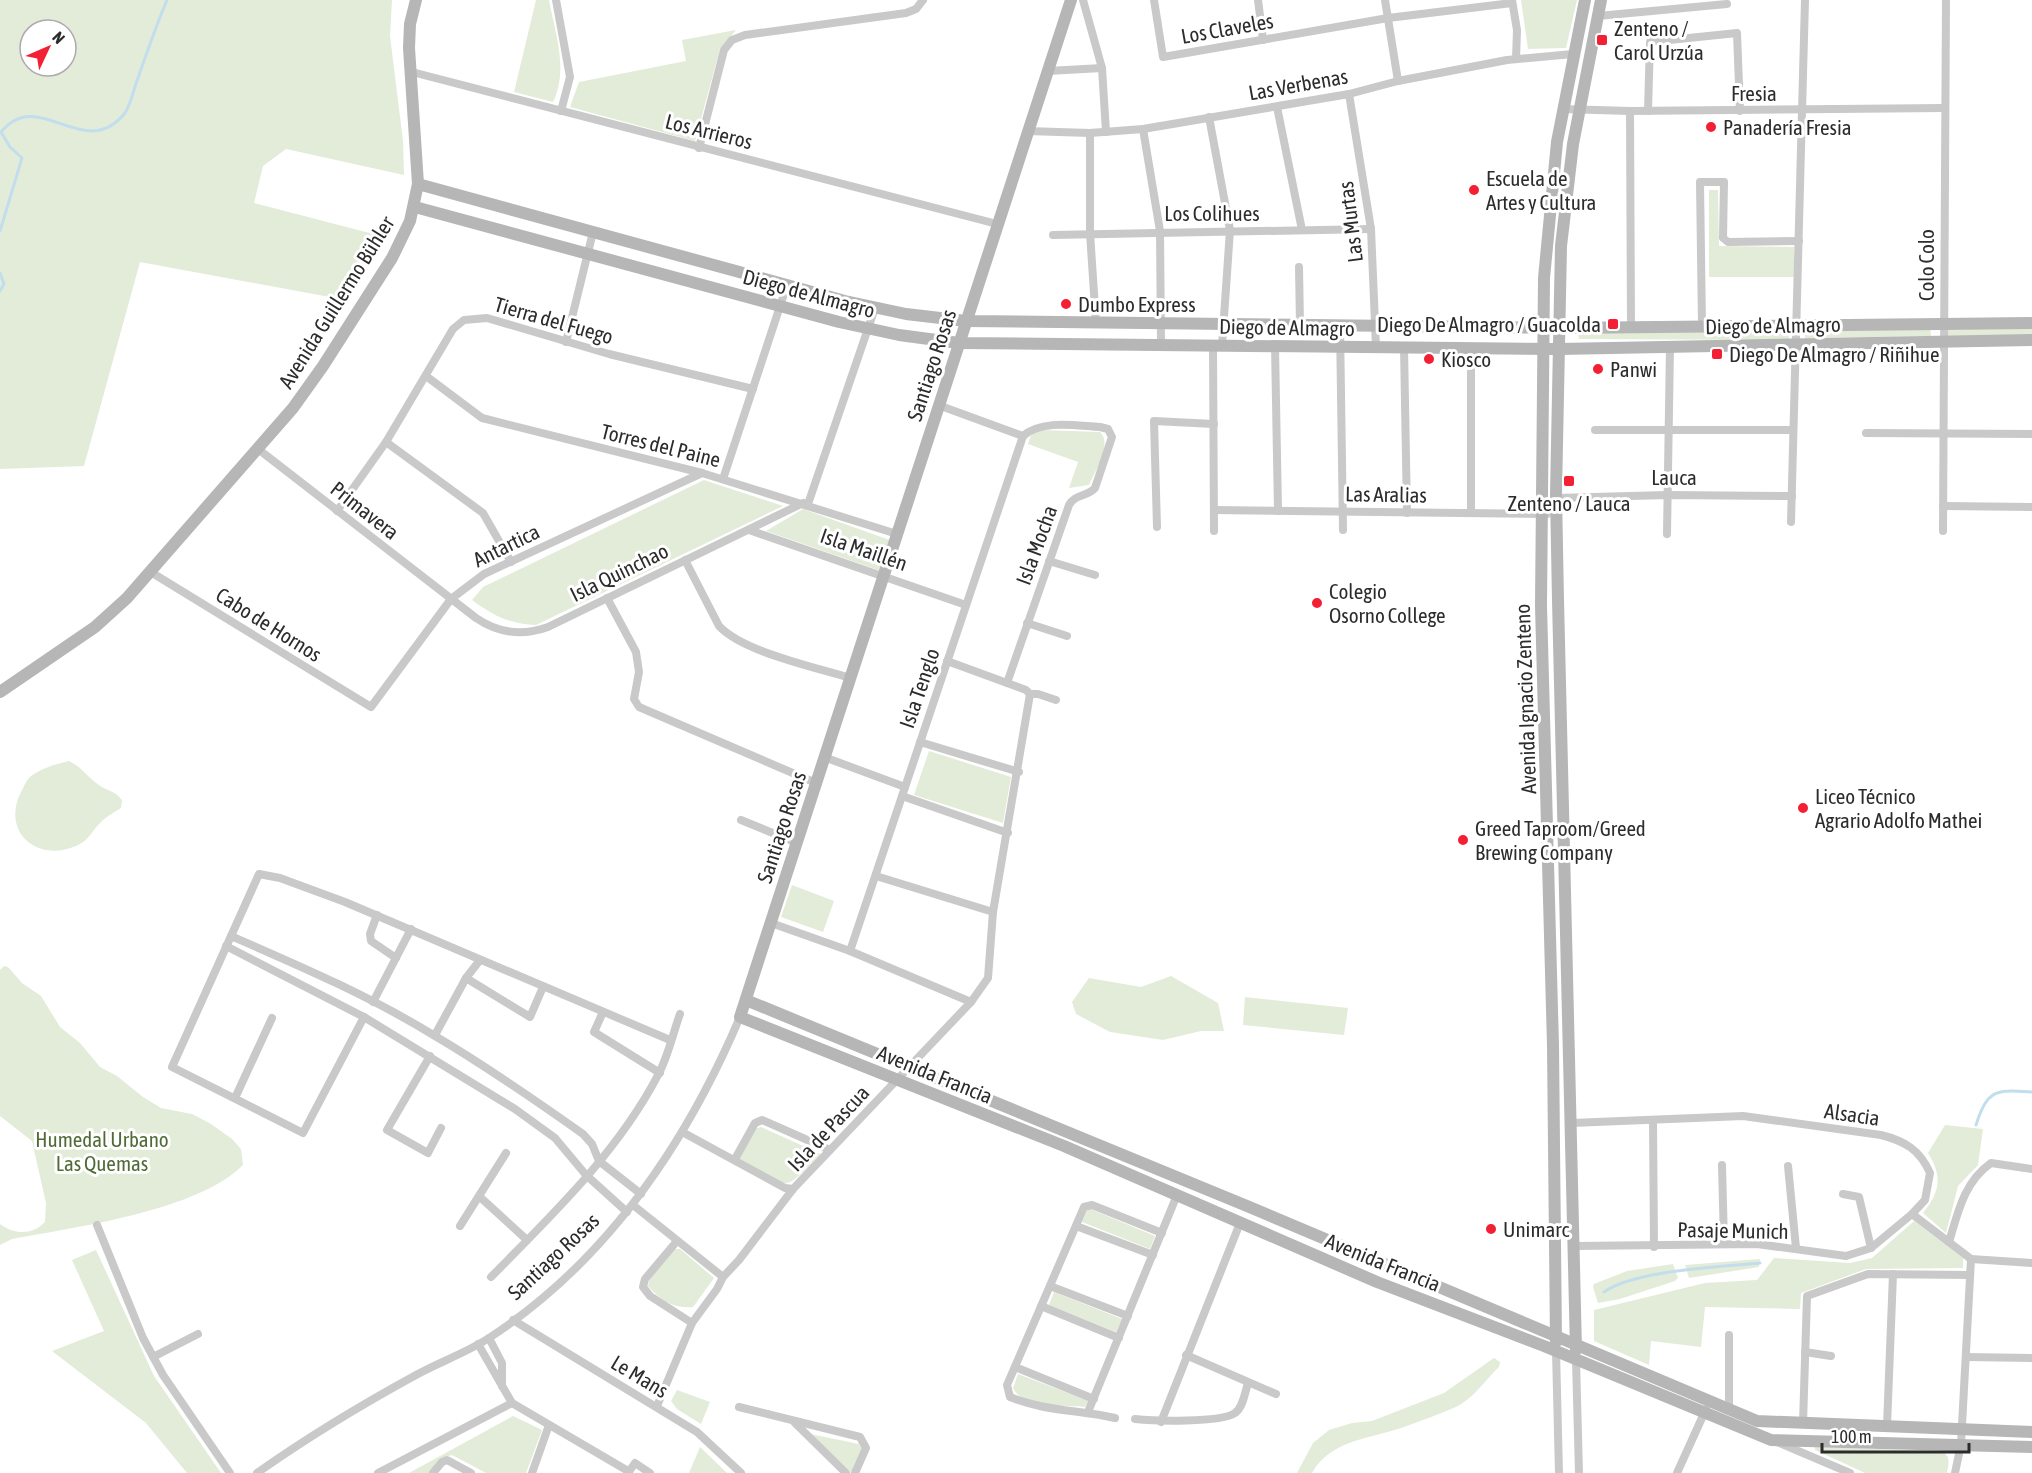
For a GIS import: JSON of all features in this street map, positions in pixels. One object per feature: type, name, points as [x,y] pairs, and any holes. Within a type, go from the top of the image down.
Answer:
[{"type":"main road","name":"Avenida Guillermo Bühler","points":[[0,692],[95,627],[149,572],[258,449],[320,371],[392,258],[415,207],[418,184],[409,36],[416,0]]},
{"type":"main road","name":"Santiago Rosas","points":[[741,1017],[1071,0]]},
{"type":"main road","name":"Avenida Ignacio Zenteno","points":[[1556,1351],[1553,1072],[1541,606],[1543,349],[1549,210],[1562,109],[1586,0]]},
{"type":"main road","name":"Avenida Ignacio Zenteno","points":[[1576,1360],[1556,498],[1564,214],[1579,110],[1601,0]]},
{"type":"main road","name":"Diego de Almagro","points":[[418,184],[875,308],[966,321],[1544,327],[2032,323]]},
{"type":"main road","name":"Diego de Almagro","points":[[415,207],[869,329],[959,343],[1559,349],[2032,340]]},
{"type":"main road","points":[[1899,324],[1900,343]]},
{"type":"main road","points":[[1541,606],[1558,607]]},
{"type":"main road","points":[[1546,770],[1562,770]]},
{"type":"main road","name":"Avenida Francia","points":[[746,1000],[980,1098],[1159,1188],[1377,1282],[1576,1360],[1708,1407],[1729,1409],[1757,1421],[2032,1432]]},
{"type":"main road","name":"Avenida Francia","points":[[741,1017],[975,1111],[1164,1173],[1247,1206],[1576,1343],[1772,1440],[2032,1447]]},
{"type":"main road","points":[[1553,1072],[1571,1076]]},
{"type":"main road","points":[[975,1111],[980,1098]]},
{"type":"main road","points":[[1159,1188],[1164,1173]]},
{"type":"main road","points":[[1240,1223],[1247,1206]]},
{"type":"main road","points":[[1848,1425],[1849,1442]]},
{"type":"street","points":[[556,0],[570,77],[561,111]]},
{"type":"street","points":[[699,148],[722,57],[732,40],[746,35],[906,13],[916,9],[923,0]]},
{"type":"street","points":[[1083,0],[1102,68],[1106,132]]},
{"type":"street","name":"Los Claveles","points":[[1154,0],[1162,57],[1388,18],[1512,1]]},
{"type":"street","points":[[1258,0],[1263,40]]},
{"type":"street","points":[[1385,0],[1398,81]]},
{"type":"street","points":[[1791,522],[1805,0]]},
{"type":"street","name":"Colo Colo","points":[[1943,531],[1946,0]]},
{"type":"street","points":[[1512,1],[1517,30],[1516,59]]},
{"type":"street","points":[[1598,16],[1727,4]]},
{"type":"street","points":[[1648,111],[1650,42],[1737,33],[1740,111]]},
{"type":"street","name":"Las Verbenas","points":[[1027,131],[1090,133],[1143,129],[1349,94],[1398,81],[1516,59],[1574,54]]},
{"type":"street","points":[[1048,71],[1102,68]]},
{"type":"street","name":"Los Arrieros","points":[[412,72],[997,224]]},
{"type":"street","name":"Las Murtas","points":[[1349,94],[1371,229],[1377,326],[1376,347]]},
{"type":"street","points":[[1278,107],[1302,230]]},
{"type":"street","name":"Fresia","points":[[1562,109],[1740,111],[1945,108]]},
{"type":"street","points":[[1630,111],[1631,327]]},
{"type":"street","points":[[1209,117],[1230,231],[1224,324],[1217,346],[1214,531]]},
{"type":"street","points":[[1143,129],[1160,231],[1161,345]]},
{"type":"street","points":[[1090,133],[1090,233],[1096,323]]},
{"type":"street","points":[[1702,326],[1700,182],[1724,182],[1723,238],[1728,242],[1798,241]]},
{"type":"street","name":"Los Colihues","points":[[1053,234],[1371,229]]},
{"type":"street","points":[[566,342],[592,232]]},
{"type":"street","points":[[1299,267],[1300,325]]},
{"type":"street","points":[[723,479],[786,285]]},
{"type":"street","points":[[805,503],[875,308]]},
{"type":"street","name":"Tierra del Fuego","points":[[337,511],[386,442],[453,329],[470,318],[487,318],[566,342],[753,389]]},
{"type":"street","points":[[1340,326],[1344,530]]},
{"type":"street","points":[[1275,346],[1278,511]]},
{"type":"street","points":[[1404,347],[1407,513]]},
{"type":"street","points":[[1667,534],[1670,347]]},
{"type":"street","points":[[1471,348],[1471,513]]},
{"type":"street","name":"Torres del Paine","points":[[426,376],[482,418],[702,473],[805,503],[897,534]]},
{"type":"street","points":[[938,405],[1023,436]]},
{"type":"street","points":[[1157,527],[1154,421],[1214,424]]},
{"type":"street","name":"Isla Mocha","points":[[1007,683],[1070,502],[1095,488],[1110,446],[1110,431],[1100,427],[1043,426],[1032,429],[1023,436]]},
{"type":"street","points":[[1595,430],[1793,430]]},
{"type":"street","points":[[1866,433],[2032,434]]},
{"type":"street","name":"Isla Tenglo","points":[[850,951],[1023,436]]},
{"type":"street","points":[[386,442],[483,513],[511,562]]},
{"type":"street","name":"Primavera","points":[[258,449],[451,599]]},
{"type":"street","name":"Antartica","points":[[371,707],[451,599],[478,578],[702,473]]},
{"type":"street","name":"Lauca","points":[[1556,498],[1667,495],[1792,496]]},
{"type":"street","name":"Isla Quinchao","points":[[451,599],[489,627],[517,632],[548,627],[805,503]]},
{"type":"street","points":[[1943,506],[2032,507]]},
{"type":"street","name":"Las Aralias","points":[[1214,510],[1557,514]]},
{"type":"street","name":"Isla Maillén","points":[[749,530],[884,574],[966,605]]},
{"type":"street","points":[[685,560],[719,626],[726,633],[756,648],[850,678]]},
{"type":"street","points":[[1049,561],[1095,575]]},
{"type":"street","name":"Cabo de Hornos","points":[[149,572],[371,707]]},
{"type":"street","points":[[607,598],[636,652],[639,672],[634,699],[639,707],[816,783]]},
{"type":"street","points":[[1027,623],[1067,636]]},
{"type":"street","points":[[947,662],[1026,690],[1030,694],[1056,700]]},
{"type":"street","name":"Isla de Pascua","points":[[657,1406],[692,1323],[723,1277],[739,1260],[793,1190],[971,1002],[988,978],[993,912],[1019,772],[1030,694]]},
{"type":"street","points":[[920,742],[1019,772]]},
{"type":"street","points":[[824,757],[1008,833]]},
{"type":"street","points":[[741,820],[797,843]]},
{"type":"street","points":[[364,1017],[303,1133],[172,1067],[259,874],[280,878],[377,915],[670,1040]]},
{"type":"street","points":[[876,876],[993,912]]},
{"type":"street","points":[[377,915],[370,934],[371,941],[396,958]]},
{"type":"street","points":[[771,923],[850,951],[971,1002]]},
{"type":"street","points":[[373,1002],[411,929]]},
{"type":"street","points":[[231,936],[338,983],[435,1035],[510,1083],[583,1134],[592,1144],[599,1161],[641,1194]]},
{"type":"street","points":[[226,946],[364,1017],[515,1109],[555,1138],[586,1175],[723,1277]]},
{"type":"street","points":[[435,1035],[466,978],[480,960]]},
{"type":"street","points":[[466,978],[530,1017],[543,987]]},
{"type":"street","points":[[603,1012],[594,1032],[660,1073]]},
{"type":"street","points":[[491,1277],[599,1161],[630,1123],[660,1073],[680,1014]]},
{"type":"street","name":"Santiago Rosas","points":[[257,1473],[320,1429],[418,1373],[489,1338],[579,1263],[630,1208],[684,1132],[711,1083],[741,1017]]},
{"type":"street","points":[[235,1098],[272,1018]]},
{"type":"street","points":[[430,1056],[387,1130],[429,1153],[441,1128]]},
{"type":"street","name":"Alsacia","points":[[1572,1123],[1743,1116],[1881,1135],[1904,1141],[1918,1153],[1930,1173],[1925,1200],[1912,1214]]},
{"type":"street","points":[[735,1160],[755,1123],[762,1120],[830,1150]]},
{"type":"street","points":[[1653,1120],[1654,1247]]},
{"type":"street","points":[[684,1132],[785,1188],[793,1190]]},
{"type":"street","points":[[460,1226],[506,1153]]},
{"type":"street","points":[[1949,1242],[1963,1196],[1980,1171],[1991,1163],[2032,1169]]},
{"type":"street","points":[[1722,1165],[1724,1243]]},
{"type":"street","points":[[1788,1166],[1796,1248]]},
{"type":"street","points":[[1843,1194],[1858,1197],[1871,1248]]},
{"type":"street","points":[[1088,1412],[1177,1195]]},
{"type":"street","points":[[480,1197],[527,1240]]},
{"type":"street","points":[[1115,1418],[1088,1412],[1032,1406],[1010,1397],[1007,1385],[1084,1208],[1092,1205],[1162,1233]]},
{"type":"street","points":[[1912,1214],[1971,1259],[2032,1263]]},
{"type":"street","name":"Pasaje Munich","points":[[1574,1246],[1654,1247],[1724,1243],[1796,1248],[1846,1256],[1871,1248],[1912,1214]]},
{"type":"street","points":[[1161,1422],[1240,1223]]},
{"type":"street","points":[[97,1225],[153,1357],[230,1473]]},
{"type":"street","points":[[1076,1226],[1153,1255]]},
{"type":"street","points":[[677,1241],[645,1279],[643,1287],[650,1296],[692,1323]]},
{"type":"street","points":[[1955,1473],[1961,1444],[1971,1259]]},
{"type":"street","points":[[1803,1423],[1807,1296],[1868,1274],[1970,1275]]},
{"type":"street","points":[[1887,1426],[1893,1275]]},
{"type":"street","points":[[1050,1286],[1128,1316]]},
{"type":"street","points":[[1041,1306],[1119,1338]]},
{"type":"street","name":"Le Mans","points":[[513,1320],[657,1406],[702,1436],[741,1473]]},
{"type":"street","points":[[153,1357],[198,1334]]},
{"type":"street","points":[[1729,1335],[1729,1409]]},
{"type":"street","points":[[489,1338],[502,1363],[502,1386]]},
{"type":"street","points":[[478,1344],[512,1403],[628,1472],[637,1463],[650,1473]]},
{"type":"street","name":"Avenida Ignacio Zenteno","points":[[1556,1351],[1559,1473]]},
{"type":"street","points":[[1805,1352],[1832,1356]]},
{"type":"street","points":[[1186,1355],[1276,1394]]},
{"type":"street","points":[[1966,1357],[2032,1358]]},
{"type":"street","name":"Avenida Ignacio Zenteno","points":[[1576,1360],[1579,1473]]},
{"type":"street","points":[[1015,1367],[1094,1399]]},
{"type":"street","points":[[1135,1419],[1161,1422],[1235,1413],[1248,1383]]},
{"type":"street","points":[[378,1473],[512,1403]]},
{"type":"street","points":[[739,1407],[794,1423],[860,1437],[866,1448],[855,1473]]},
{"type":"street","points":[[1677,1473],[1708,1407]]},
{"type":"street","points":[[794,1423],[846,1473]]},
{"type":"street","points":[[532,1473],[549,1425]]},
{"type":"street","points":[[1772,1440],[1850,1473]]},
{"type":"street","points":[[433,1473],[445,1460],[471,1473]]},
{"type":"green space","points":[[0,0],[392,0],[390,36],[403,141],[404,175],[286,149],[263,166],[254,203],[385,237],[346,300],[140,262],[84,466],[0,469]]},
{"type":"green space","points":[[536,0],[549,0],[557,38],[560,77],[553,102],[514,92]]},
{"type":"green space","points":[[1521,0],[1577,0],[1566,48],[1528,49]]},
{"type":"green space","points":[[736,30],[720,49],[695,141],[570,107],[579,82],[686,61],[682,40]]},
{"type":"green space","points":[[1709,190],[1718,190],[1719,246],[1794,247],[1794,277],[1709,277]]},
{"type":"green space","points":[[1930,326],[1931,336],[1805,338],[1805,329]]},
{"type":"green space","points":[[2032,326],[2032,336],[1947,336],[1947,327]]},
{"type":"green space","points":[[1789,330],[1789,340],[1579,339],[1578,333]]},
{"type":"green space","points":[[1041,430],[1100,432],[1104,437],[1104,450],[1089,485],[1069,488],[1078,462],[1028,444],[1031,435]]},
{"type":"green space","points":[[704,480],[783,506],[536,625],[502,618],[472,600],[483,587]]},
{"type":"green space","points":[[803,509],[895,542],[884,572],[766,531]]},
{"type":"green space","points":[[929,751],[1011,777],[1003,823],[914,795]]},
{"type":"green space","points":[[69,761],[99,785],[119,797],[122,800],[121,808],[104,819],[87,838],[76,846],[62,850],[36,847],[19,831],[16,820],[16,807],[21,792],[28,779],[35,773]]},
{"type":"green space","points":[[792,885],[834,901],[823,932],[781,917]]},
{"type":"green space","name":"Humedal Urbano Las Quemas","points":[[4,966],[8,967],[22,983],[41,996],[60,1027],[80,1043],[100,1067],[117,1076],[161,1108],[192,1114],[211,1124],[232,1139],[241,1149],[243,1165],[222,1181],[167,1205],[134,1215],[12,1239],[0,1245],[0,1224],[17,1232],[35,1229],[45,1222],[46,1203],[32,1141],[0,1116],[0,970]]},
{"type":"green space","points":[[1171,976],[1218,1003],[1224,1031],[1201,1031],[1163,1040],[1110,1032],[1076,1014],[1072,1002],[1089,978],[1141,987]]},
{"type":"green space","points":[[1245,997],[1348,1008],[1344,1035],[1243,1025]]},
{"type":"green space","points":[[1945,1125],[1983,1129],[1978,1165],[1958,1186],[1946,1233],[1923,1213],[1933,1198],[1938,1184],[1936,1170],[1928,1153]]},
{"type":"green space","points":[[761,1127],[821,1154],[791,1182],[777,1182],[741,1161],[739,1156],[754,1129]]},
{"type":"green space","points":[[1088,1208],[1155,1236],[1150,1249],[1082,1222]]},
{"type":"green space","points":[[1914,1221],[1963,1258],[1963,1268],[1866,1269],[1801,1293],[1800,1309],[1705,1307],[1701,1347],[1651,1341],[1649,1365],[1594,1341],[1594,1310],[1705,1283],[1757,1280],[1774,1258],[1850,1263],[1872,1258]]},
{"type":"green space","points":[[675,1249],[680,1249],[714,1278],[693,1307],[680,1307],[668,1302],[648,1286],[650,1277]]},
{"type":"green space","points":[[96,1250],[154,1376],[221,1473],[187,1473],[146,1423],[52,1351],[104,1331],[72,1260]]},
{"type":"green space","points":[[1760,1259],[1759,1267],[1689,1278],[1685,1265]]},
{"type":"green space","points":[[1673,1264],[1678,1278],[1675,1281],[1620,1299],[1598,1303],[1594,1284],[1627,1271]]},
{"type":"green space","points":[[1054,1292],[1122,1319],[1116,1332],[1049,1305]]},
{"type":"green space","points":[[1494,1358],[1500,1362],[1499,1367],[1463,1403],[1404,1427],[1341,1447],[1330,1453],[1312,1473],[1297,1473],[1313,1443],[1329,1430],[1352,1423],[1372,1421],[1444,1393]]},
{"type":"green space","points":[[1018,1374],[1089,1401],[1085,1407],[1045,1405],[1026,1400],[1013,1388]]},
{"type":"green space","points":[[677,1390],[710,1402],[701,1424],[677,1409],[671,1401]]},
{"type":"green space","points":[[513,1416],[542,1430],[526,1473],[486,1473],[452,1455],[441,1458],[431,1473],[409,1473]]},
{"type":"green space","points":[[810,1434],[859,1444],[862,1450],[852,1473]]},
{"type":"green space","points":[[700,1447],[727,1473],[689,1473]]},
{"type":"green space","points":[[1815,1447],[1941,1451],[1948,1458],[1947,1473],[1865,1473],[1815,1450]]},
{"type":"waterway","points":[[0,231],[22,158],[10,147],[1,132],[16,120],[31,116],[78,129],[94,131],[109,127],[125,113],[131,101],[167,0]]},
{"type":"waterway","points":[[0,273],[4,284],[0,291]]},
{"type":"waterway","points":[[1976,1125],[1985,1104],[1995,1094],[2010,1091],[2032,1092]]},
{"type":"waterway","points":[[1604,1292],[1618,1285],[1657,1274],[1760,1263]]},
{"type":"place","name":"Zenteno / Carol Urzúa","points":[[1602,40]]},
{"type":"place","name":"Panadería Fresia","points":[[1711,127]]},
{"type":"place","name":"Escuela de Artes y Cultura","points":[[1474,190]]},
{"type":"place","name":"Dumbo Express","points":[[1066,304]]},
{"type":"place","name":"Diego De Almagro / Guacolda","points":[[1613,324]]},
{"type":"place","name":"Diego De Almagro / Riñihue","points":[[1717,354]]},
{"type":"place","name":"Kiosco","points":[[1429,359]]},
{"type":"place","name":"Panwi","points":[[1598,369]]},
{"type":"place","name":"Zenteno / Lauca","points":[[1569,481]]},
{"type":"place","name":"Colegio Osorno College","points":[[1317,603]]},
{"type":"place","name":"Liceo Técnico Agrario Adolfo Mathei","points":[[1803,808]]},
{"type":"place","name":"Greed Taproom/Greed Brewing Company","points":[[1463,840]]},
{"type":"place","name":"Unimarc","points":[[1491,1229]]}]
